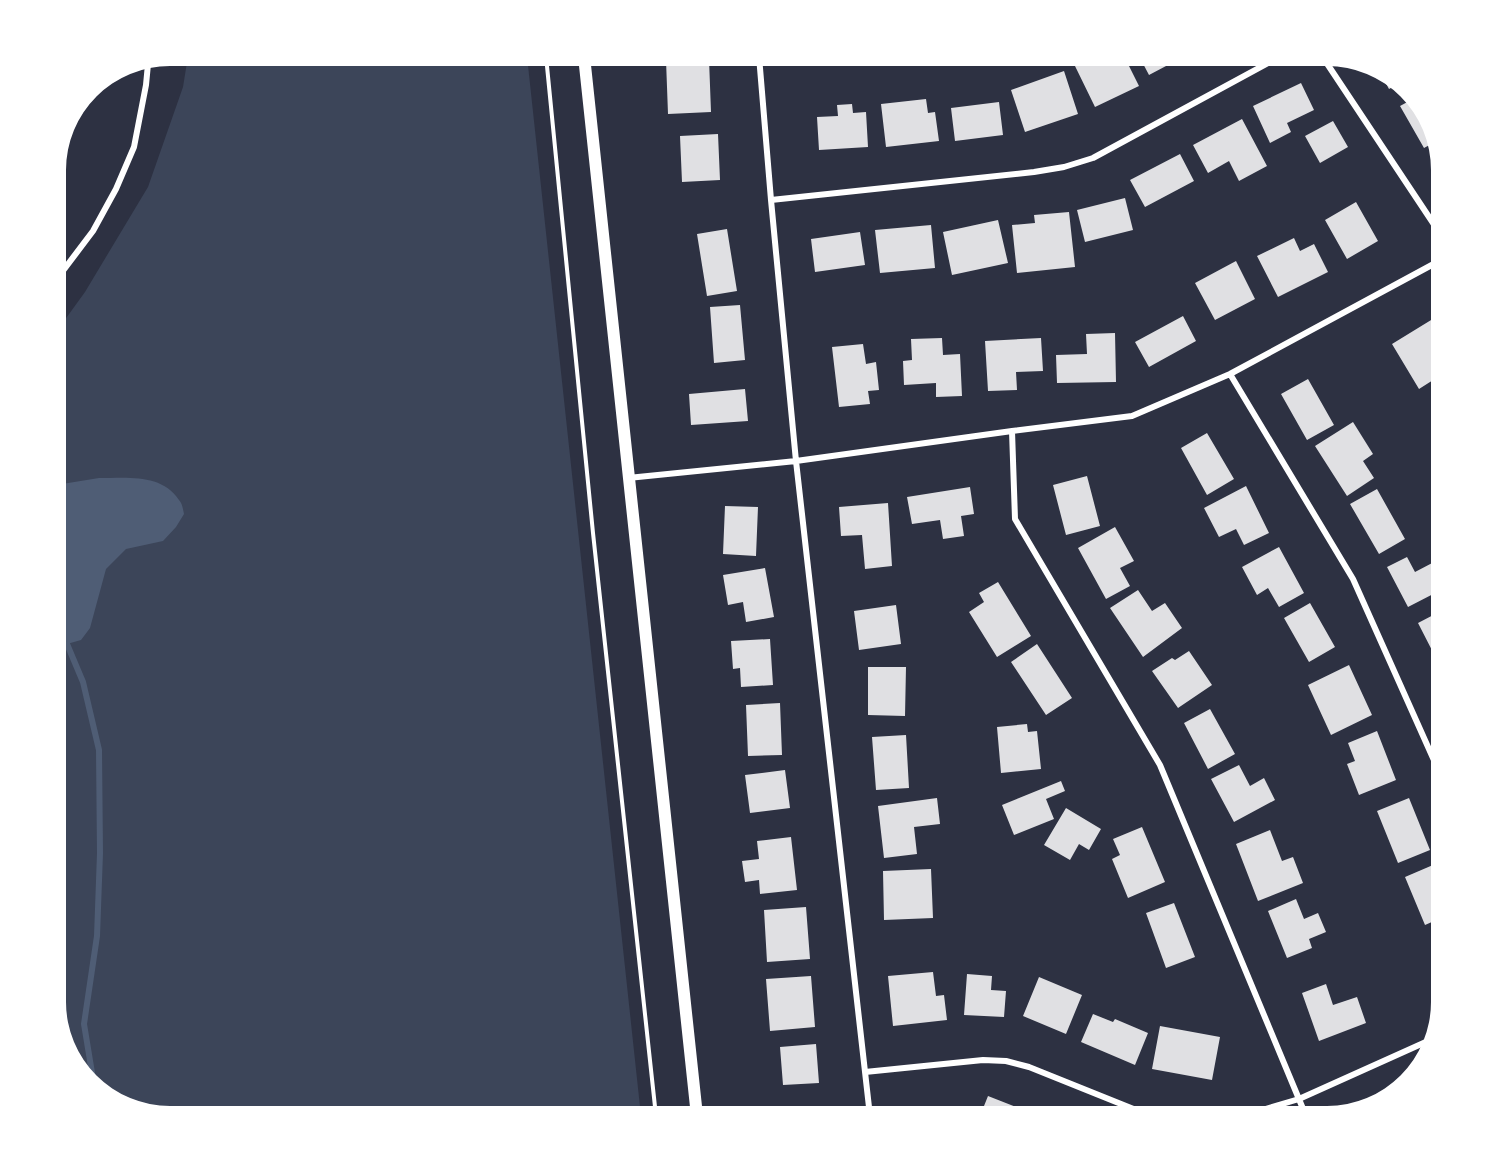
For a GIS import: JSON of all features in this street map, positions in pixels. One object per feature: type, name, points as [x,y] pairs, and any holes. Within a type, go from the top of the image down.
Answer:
[{"type":"main road","points":[[585,66],[696,1106]]},
{"type":"street","points":[[760,66],[796,461],[869,1106]]},
{"type":"street","points":[[771,200],[1064,167],[1092,158],[1262,66]]},
{"type":"street","points":[[1329,66],[1431,219]]},
{"type":"street","points":[[66,267],[93,231],[116,189],[134,147],[148,69]]},
{"type":"street","points":[[628,478],[796,461],[1132,416],[1230,374],[1431,266]]},
{"type":"street","points":[[1230,374],[1353,579],[1431,752]]},
{"type":"street","points":[[1012,431],[1015,519],[1160,765],[1302,1106]]},
{"type":"street","points":[[1276,1106],[1299,1099],[1422,1044]]},
{"type":"street","points":[[865,1072],[983,1060],[1006,1061],[1029,1067],[1126,1106]]},
{"type":"path","points":[[547,66],[594,544],[656,1106]]},
{"type":"shaded area","points":[[186,66],[528,66],[640,1106],[156,1105],[124,1095],[107,1085],[87,1065],[77,1048],[66,1009],[66,318],[85,292],[148,187],[183,87]]},
{"type":"shaded area","points":[[99,478],[132,478],[153,481],[172,491],[180,501],[184,514],[163,541],[126,549],[106,569],[90,628],[81,640],[67,644],[66,643],[66,483]]},
{"type":"building","points":[[666,66],[709,66],[711,112],[668,114]]},
{"type":"building","points":[[1075,66],[1129,66],[1139,86],[1095,107]]},
{"type":"building","points":[[1144,66],[1166,66],[1149,75]]},
{"type":"building","points":[[1064,71],[1078,114],[1025,132],[1011,90]]},
{"type":"building","points":[[1301,83],[1314,110],[1287,123],[1291,132],[1270,143],[1253,106]]},
{"type":"building","points":[[926,99],[928,113],[935,112],[939,141],[886,147],[881,104]]},
{"type":"building","points":[[999,102],[1003,135],[955,141],[951,108]]},
{"type":"building","points":[[1406,103],[1413,112],[1428,146],[1424,148],[1400,106]]},
{"type":"building","points":[[852,104],[853,113],[866,112],[868,147],[819,150],[817,117],[838,116],[837,105]]},
{"type":"building","points":[[1242,119],[1267,166],[1239,181],[1229,161],[1208,173],[1193,145]]},
{"type":"building","points":[[1333,121],[1348,147],[1320,163],[1305,136]]},
{"type":"building","points":[[718,134],[720,180],[682,182],[680,136]]},
{"type":"building","points":[[1180,154],[1194,181],[1145,207],[1130,180]]},
{"type":"building","points":[[1125,198],[1133,230],[1085,242],[1077,210]]},
{"type":"building","points":[[1356,202],[1378,241],[1347,259],[1325,220]]},
{"type":"building","points":[[1069,212],[1075,267],[1017,273],[1012,225],[1035,223],[1034,215]]},
{"type":"building","points":[[998,220],[1008,263],[952,275],[943,232]]},
{"type":"building","points":[[931,225],[935,268],[880,273],[875,230]]},
{"type":"building","points":[[727,229],[737,291],[707,296],[697,234]]},
{"type":"building","points":[[860,232],[865,265],[815,272],[811,239]]},
{"type":"building","points":[[1294,238],[1300,251],[1314,244],[1328,272],[1278,297],[1257,256]]},
{"type":"building","points":[[1236,261],[1255,299],[1215,320],[1195,283]]},
{"type":"building","points":[[740,305],[745,360],[714,363],[710,307]]},
{"type":"building","points":[[1183,316],[1196,341],[1149,367],[1135,342]]},
{"type":"building","points":[[1431,320],[1431,381],[1419,389],[1392,344]]},
{"type":"building","points":[[1115,333],[1116,382],[1057,383],[1056,355],[1087,354],[1086,334]]},
{"type":"building","points":[[942,338],[943,355],[960,354],[962,396],[936,397],[936,383],[904,385],[903,361],[912,360],[911,339]]},
{"type":"building","points":[[1041,338],[1043,371],[1016,372],[1017,390],[988,391],[985,341]]},
{"type":"building","points":[[863,344],[866,364],[876,362],[879,390],[868,391],[870,404],[839,407],[832,347]]},
{"type":"building","points":[[1308,379],[1334,425],[1307,440],[1281,394]]},
{"type":"building","points":[[745,389],[748,421],[691,425],[689,394]]},
{"type":"building","points":[[1353,422],[1373,454],[1363,461],[1374,478],[1347,496],[1315,446]]},
{"type":"building","points":[[1207,433],[1234,479],[1207,495],[1181,448]]},
{"type":"building","points":[[1087,476],[1100,526],[1066,535],[1053,485]]},
{"type":"building","points":[[1246,486],[1269,533],[1244,545],[1236,529],[1219,537],[1204,508]]},
{"type":"building","points":[[970,487],[974,514],[961,516],[964,536],[943,539],[940,520],[912,524],[907,497]]},
{"type":"building","points":[[1377,489],[1405,539],[1379,554],[1350,504]]},
{"type":"building","points":[[888,503],[892,566],[865,569],[862,535],[841,536],[839,507]]},
{"type":"building","points":[[725,506],[758,507],[756,556],[723,554]]},
{"type":"building","points":[[1115,527],[1134,561],[1120,568],[1130,586],[1106,599],[1078,548]]},
{"type":"building","points":[[1279,547],[1304,593],[1279,607],[1268,588],[1257,595],[1242,567]]},
{"type":"building","points":[[1407,557],[1415,572],[1431,564],[1431,595],[1408,607],[1387,567]]},
{"type":"building","points":[[765,568],[774,617],[746,622],[743,602],[728,605],[723,575]]},
{"type":"building","points":[[998,582],[1031,636],[997,657],[969,612],[984,602],[979,593]]},
{"type":"building","points":[[1138,590],[1152,611],[1165,603],[1182,628],[1143,657],[1110,608]]},
{"type":"building","points":[[1310,603],[1335,647],[1309,662],[1284,618]]},
{"type":"building","points":[[896,605],[901,644],[859,650],[854,611]]},
{"type":"building","points":[[1431,616],[1431,648],[1418,623]]},
{"type":"building","points":[[770,639],[773,685],[741,687],[740,668],[733,669],[731,641]]},
{"type":"building","points":[[1037,644],[1072,698],[1046,715],[1011,662]]},
{"type":"building","points":[[1189,651],[1212,685],[1178,708],[1152,671],[1172,658],[1175,660]]},
{"type":"building","points":[[1349,665],[1372,715],[1331,735],[1308,685]]},
{"type":"building","points":[[868,667],[906,667],[905,716],[868,715]]},
{"type":"building","points":[[780,703],[782,755],[748,756],[746,705]]},
{"type":"building","points":[[1210,709],[1235,754],[1208,769],[1184,723]]},
{"type":"building","points":[[1027,724],[1028,732],[1037,731],[1041,769],[1001,773],[997,727]]},
{"type":"building","points":[[1377,731],[1396,780],[1359,795],[1347,764],[1355,761],[1348,743]]},
{"type":"building","points":[[906,735],[909,788],[876,790],[872,737]]},
{"type":"building","points":[[1239,765],[1250,786],[1264,778],[1275,800],[1234,822],[1211,779]]},
{"type":"building","points":[[785,770],[790,808],[750,813],[745,775]]},
{"type":"building","points":[[1061,781],[1065,791],[1046,799],[1054,819],[1014,835],[1002,805]]},
{"type":"building","points":[[937,798],[940,824],[914,827],[917,854],[884,858],[878,806]]},
{"type":"building","points":[[1409,798],[1430,850],[1398,863],[1377,811]]},
{"type":"building","points":[[1066,808],[1101,829],[1089,850],[1079,844],[1070,860],[1044,845]]},
{"type":"building","points":[[1142,827],[1165,882],[1128,898],[1112,859],[1120,855],[1113,839]]},
{"type":"building","points":[[1270,830],[1282,861],[1293,857],[1303,883],[1258,901],[1236,844]]},
{"type":"building","points":[[791,837],[797,890],[760,894],[759,880],[745,882],[742,861],[759,859],[757,841]]},
{"type":"building","points":[[1431,866],[1431,922],[1425,925],[1405,877]]},
{"type":"building","points":[[931,869],[933,918],[884,920],[883,871]]},
{"type":"building","points":[[1296,899],[1304,919],[1318,913],[1326,932],[1309,939],[1312,948],[1287,958],[1268,911]]},
{"type":"building","points":[[1174,903],[1195,957],[1166,968],[1146,913]]},
{"type":"building","points":[[806,907],[810,959],[767,962],[764,910]]},
{"type":"building","points":[[933,972],[936,996],[944,995],[947,1020],[893,1026],[888,976]]},
{"type":"building","points":[[967,974],[992,976],[991,990],[1006,991],[1004,1017],[964,1015]]},
{"type":"building","points":[[811,976],[815,1027],[770,1031],[766,979]]},
{"type":"building","points":[[1039,977],[1082,995],[1066,1034],[1023,1016]]},
{"type":"building","points":[[1326,984],[1333,1005],[1357,997],[1366,1023],[1319,1041],[1302,993]]},
{"type":"building","points":[[1093,1014],[1113,1022],[1115,1019],[1148,1033],[1135,1065],[1081,1042]]},
{"type":"building","points":[[1160,1026],[1220,1037],[1212,1080],[1152,1069]]},
{"type":"building","points":[[816,1044],[819,1083],[783,1085],[780,1047]]},
{"type":"building","points":[[988,1096],[1014,1106],[984,1106]]},
{"type":"waterway","points":[[67,644],[83,682],[99,750],[100,853],[97,936],[84,1024],[92,1071]]}]
